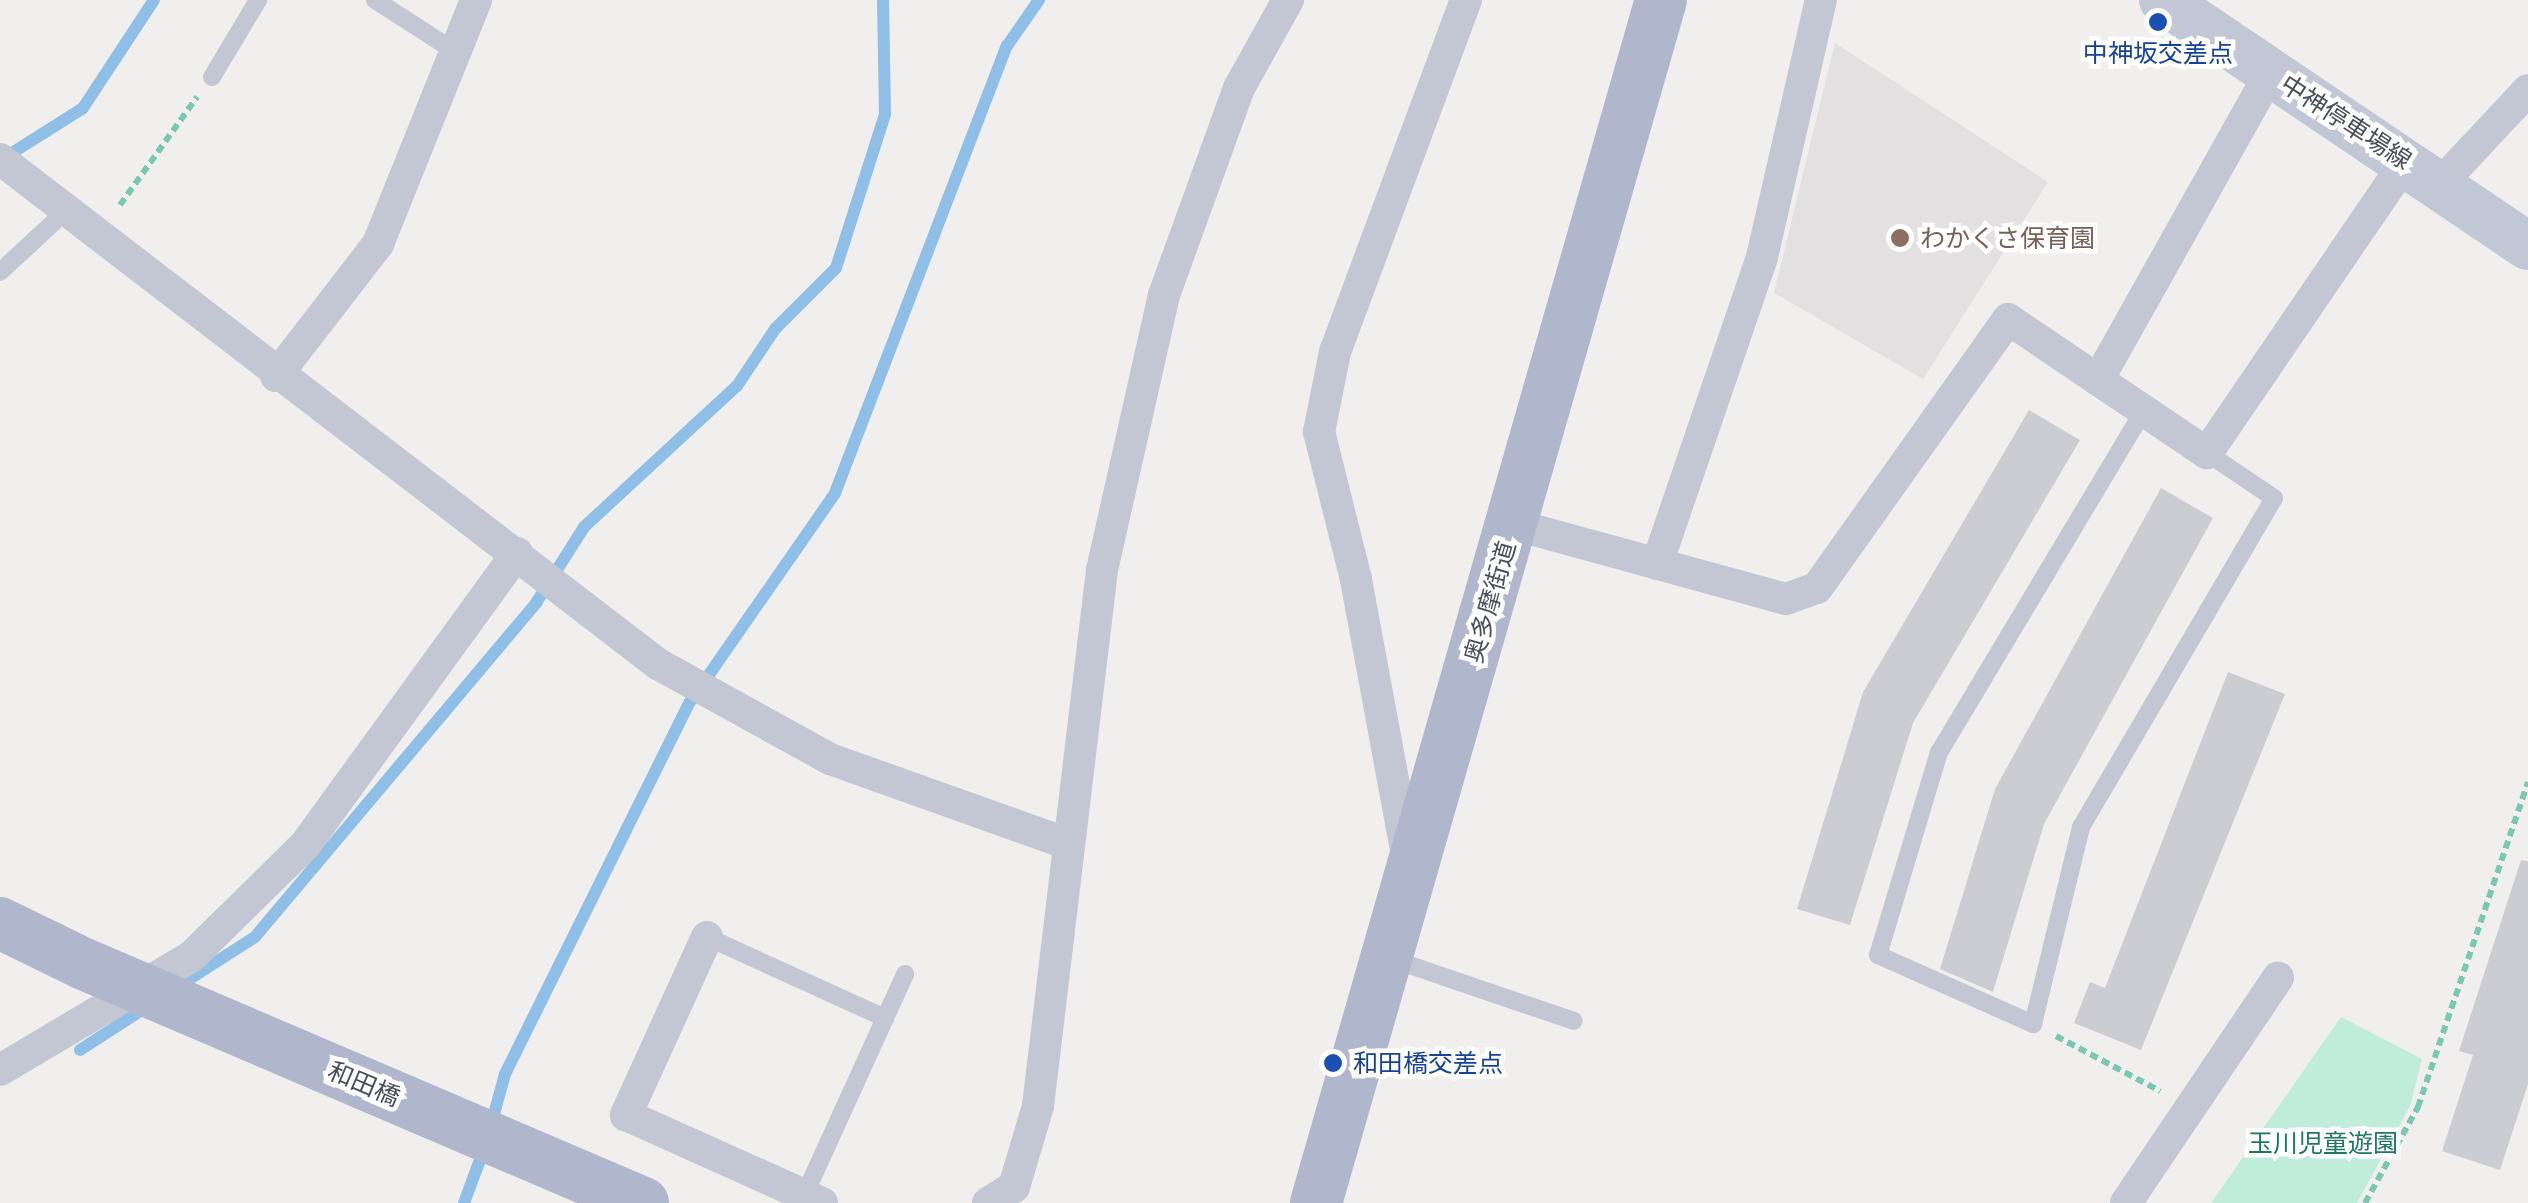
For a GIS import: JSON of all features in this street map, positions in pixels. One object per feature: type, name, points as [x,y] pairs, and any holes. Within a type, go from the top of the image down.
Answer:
[{"type":"main road","name":"奥多摩街道","points":[[1316,1203],[1661,0]]},
{"type":"main road","name":"中神停車場線","points":[[2163,0],[2528,246]]},
{"type":"main road","name":"和田橋","points":[[0,923],[84,964],[643,1203]]},
{"type":"street","points":[[276,376],[378,244],[476,0]]},
{"type":"street","points":[[988,1203],[1014,1188],[1038,1106],[1066,843],[1102,570],[1164,295],[1239,88],[1288,0]]},
{"type":"street","points":[[1412,879],[1356,579],[1320,432],[1335,352],[1466,0]]},
{"type":"street","points":[[1657,564],[1762,257],[1822,0]]},
{"type":"street","points":[[2098,380],[2271,72]]},
{"type":"street","points":[[1512,524],[1786,599],[1817,588],[2008,319],[2207,453],[2423,172],[2528,90]]},
{"type":"street","points":[[8,166],[276,376],[683,678],[830,759],[1066,843]]},
{"type":"street","points":[[2,1068],[192,956],[306,844],[526,560]]},
{"type":"street","points":[[707,937],[626,1115],[813,1199]]},
{"type":"street","points":[[2126,1203],[2278,978]]},
{"type":"lane","points":[[212,77],[258,0]]},
{"type":"lane","points":[[376,0],[454,50]]},
{"type":"lane","points":[[0,272],[67,210]]},
{"type":"lane","points":[[2144,410],[1939,752],[1878,955],[2033,1024],[2081,827],[2274,498],[2207,453]]},
{"type":"lane","points":[[707,937],[884,1018]]},
{"type":"lane","points":[[1388,958],[1574,1021]]},
{"type":"lane","points":[[813,1199],[905,974]]},
{"type":"path","points":[[99,235],[212,77]]},
{"type":"path","points":[[2366,1203],[2418,1107],[2528,782]]},
{"type":"path","points":[[2033,1024],[2191,1106]]},
{"type":"shaded area","name":"わかくさ保育園","points":[[1835,43],[2048,182],[1923,379],[1774,293]]},
{"type":"green space","name":"玉川児童遊園","points":[[2341,1017],[2422,1059],[2410,1106],[2357,1203],[2211,1203]]},
{"type":"building","points":[[2029,410],[2080,440],[1913,723],[1850,925],[1797,909],[1863,692]]},
{"type":"building","points":[[2161,488],[2213,518],[2044,824],[1993,992],[1940,969],[1995,789]]},
{"type":"building","points":[[2228,672],[2285,694],[2141,1050],[2074,1023],[2090,982],[2105,988]]},
{"type":"building","points":[[2521,860],[2528,861],[2528,1084],[2500,1170],[2442,1151],[2473,1055],[2459,1051]]},
{"type":"waterway","points":[[4,158],[83,108],[154,0]]},
{"type":"waterway","points":[[177,987],[255,937],[536,603],[584,527],[737,386],[775,329],[836,268],[885,114],[883,0]]},
{"type":"waterway","points":[[491,1125],[505,1074],[690,702],[835,493],[1007,46],[1039,0]]},
{"type":"waterway","points":[[80,1050],[148,1006]]},
{"type":"waterway","points":[[464,1203],[484,1149]]},
{"type":"place","name":"中神坂交差点","points":[[2158,22]]},
{"type":"place","name":"わかくさ保育園","points":[[1900,238]]},
{"type":"place","name":"和田橋交差点","points":[[1333,1063]]}]
